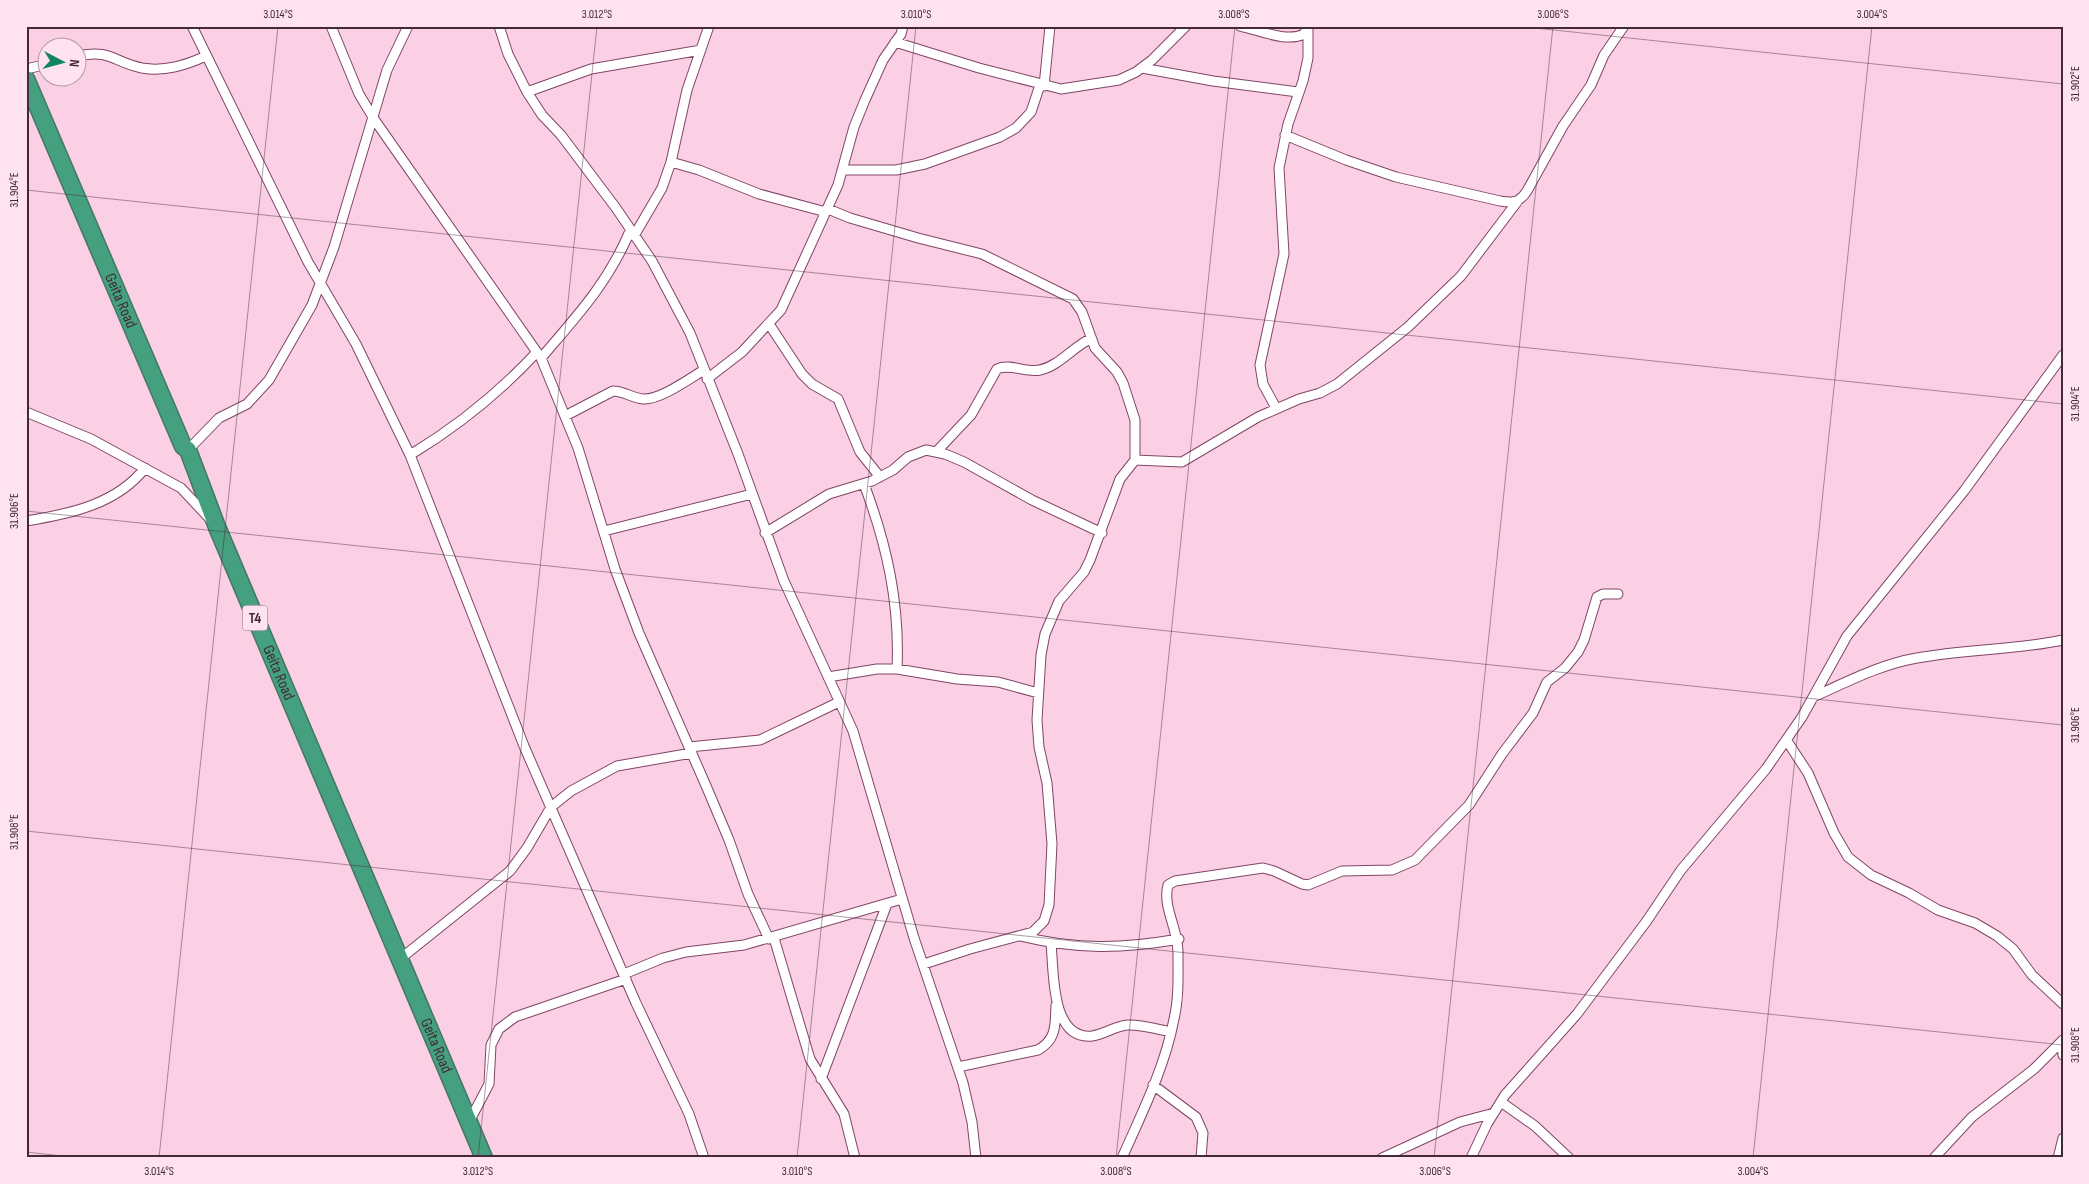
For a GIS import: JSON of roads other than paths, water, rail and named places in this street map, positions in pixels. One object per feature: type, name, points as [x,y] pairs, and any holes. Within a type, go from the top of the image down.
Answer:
[{"type":"highway","name":"Geita Road","points":[[26,79],[183,446],[188,450],[217,527],[484,1158]]},
{"type":"street","points":[[192,26],[308,262],[321,281],[356,344],[410,455],[481,641],[550,807],[689,1114],[704,1158]]},
{"type":"street","points":[[331,26],[359,94],[374,119],[539,355],[578,448],[615,569],[640,633],[729,840],[748,894],[772,938],[810,1059],[844,1114],[855,1158]]},
{"type":"street","points":[[188,450],[220,418],[247,404],[269,380],[312,304],[334,247],[374,119],[387,70],[408,26]]},
{"type":"street","points":[[499,26],[508,54],[527,92],[616,208],[669,291],[690,333],[784,581],[855,740],[902,899],[958,1067],[972,1122],[976,1158]]},
{"type":"street","points":[[410,455],[441,436],[496,394],[579,315],[599,288],[662,188],[671,162],[687,90],[709,26]]},
{"type":"street","points":[[565,416],[613,391],[621,391],[639,399],[656,397],[706,375],[742,352],[769,324],[781,310],[827,210],[858,118],[883,60],[903,26]]},
{"type":"street","points":[[842,170],[896,170],[926,164],[1000,137],[1016,128],[1032,112],[1042,85],[1050,26]]},
{"type":"street","points":[[895,42],[1042,85],[1062,89],[1119,80],[1142,68],[1186,26]]},
{"type":"street","points":[[1240,26],[1265,33],[1294,37],[1304,34],[1308,28]]},
{"type":"street","points":[[1135,460],[1182,462],[1276,408],[1299,399],[1320,394],[1337,384],[1408,327],[1461,276],[1517,202],[1522,200],[1558,134],[1591,85],[1604,55],[1624,26]]},
{"type":"street","points":[[1276,408],[1263,384],[1260,365],[1284,254],[1279,168],[1285,135],[1308,58],[1308,28]]},
{"type":"street","points":[[527,92],[591,69],[701,50]]},
{"type":"street","points":[[88,55],[107,54],[141,68],[158,69],[187,65],[206,56]]},
{"type":"street","points":[[1142,68],[1213,81],[1298,92]]},
{"type":"street","points":[[1285,135],[1346,160],[1396,177],[1500,201],[1517,202]]},
{"type":"street","points":[[671,162],[767,196],[827,210],[918,238],[962,248],[1000,262],[1073,299],[1082,312],[1090,339],[1095,348],[1117,372],[1123,383],[1135,420],[1135,460],[1120,479],[1102,533],[1084,572],[1059,601],[1050,619],[1041,655],[1038,693],[1039,747],[1048,783],[1052,844],[1049,905],[1044,921],[1040,928],[1033,932],[924,964]]},
{"type":"street","points":[[769,324],[802,374],[812,384],[838,399],[860,452],[880,477]]},
{"type":"street","points":[[937,451],[971,415],[997,369],[1006,367],[1042,370],[1053,364],[1077,345],[1090,339]]},
{"type":"street","points":[[1471,1158],[1501,1102],[1577,1014],[1646,922],[1681,870],[1766,769],[1787,741],[1847,636],[1964,491],[2063,354]]},
{"type":"street","points":[[26,412],[91,439],[181,488],[217,527]]},
{"type":"street","points":[[766,533],[829,494],[864,484],[880,477],[916,452],[937,451],[964,462],[1032,500],[1102,533]]},
{"type":"street","points":[[26,521],[60,515],[97,503],[121,491],[135,481],[145,468]]},
{"type":"street","points":[[864,484],[887,554],[895,603],[898,669]]},
{"type":"street","points":[[604,531],[752,494]]},
{"type":"street","points":[[1122,1158],[1165,1056],[1171,1032],[1178,989],[1179,939],[1166,898],[1168,885],[1175,881],[1263,868],[1302,884],[1308,884],[1342,871],[1392,870],[1415,860],[1469,805],[1502,754],[1527,722],[1547,682],[1565,668],[1578,652],[1584,640],[1597,597],[1603,594],[1618,594]]},
{"type":"street","points":[[1813,697],[1883,666],[1917,658],[2027,647],[2063,640]]},
{"type":"street","points":[[828,677],[877,669],[898,669],[957,679],[998,682],[1038,693]]},
{"type":"street","points":[[400,959],[510,871],[527,848],[550,807],[571,791],[617,766],[691,750],[760,740],[839,702]]},
{"type":"street","points":[[1787,741],[1808,773],[1834,833],[1848,858],[1871,875],[1909,892],[1938,910],[1975,923],[1996,936],[2013,949],[2032,975],[2063,1004]]},
{"type":"street","points":[[469,1122],[489,1084],[491,1045],[499,1029],[515,1017],[625,976],[670,956],[721,950],[772,938],[902,899]]},
{"type":"street","points":[[821,1079],[886,904]]},
{"type":"street","points":[[1018,936],[1051,944],[1083,948],[1121,948],[1179,939]]},
{"type":"street","points":[[958,1067],[1024,1054],[1038,1050],[1048,1044],[1056,1028],[1056,1002],[1051,944]]},
{"type":"street","points":[[1056,1002],[1064,1021],[1071,1029],[1082,1035],[1091,1036],[1128,1025],[1171,1032]]},
{"type":"street","points":[[2062,1041],[2063,1055]]},
{"type":"street","points":[[1934,1158],[1972,1117],[2034,1069],[2062,1041]]},
{"type":"street","points":[[1153,1085],[1196,1118],[1203,1133],[1201,1158]]},
{"type":"street","points":[[1501,1102],[1535,1126],[1569,1158]]},
{"type":"street","points":[[1382,1158],[1460,1122],[1494,1113]]},
{"type":"street","points":[[2058,1158],[2063,1138]]}]
